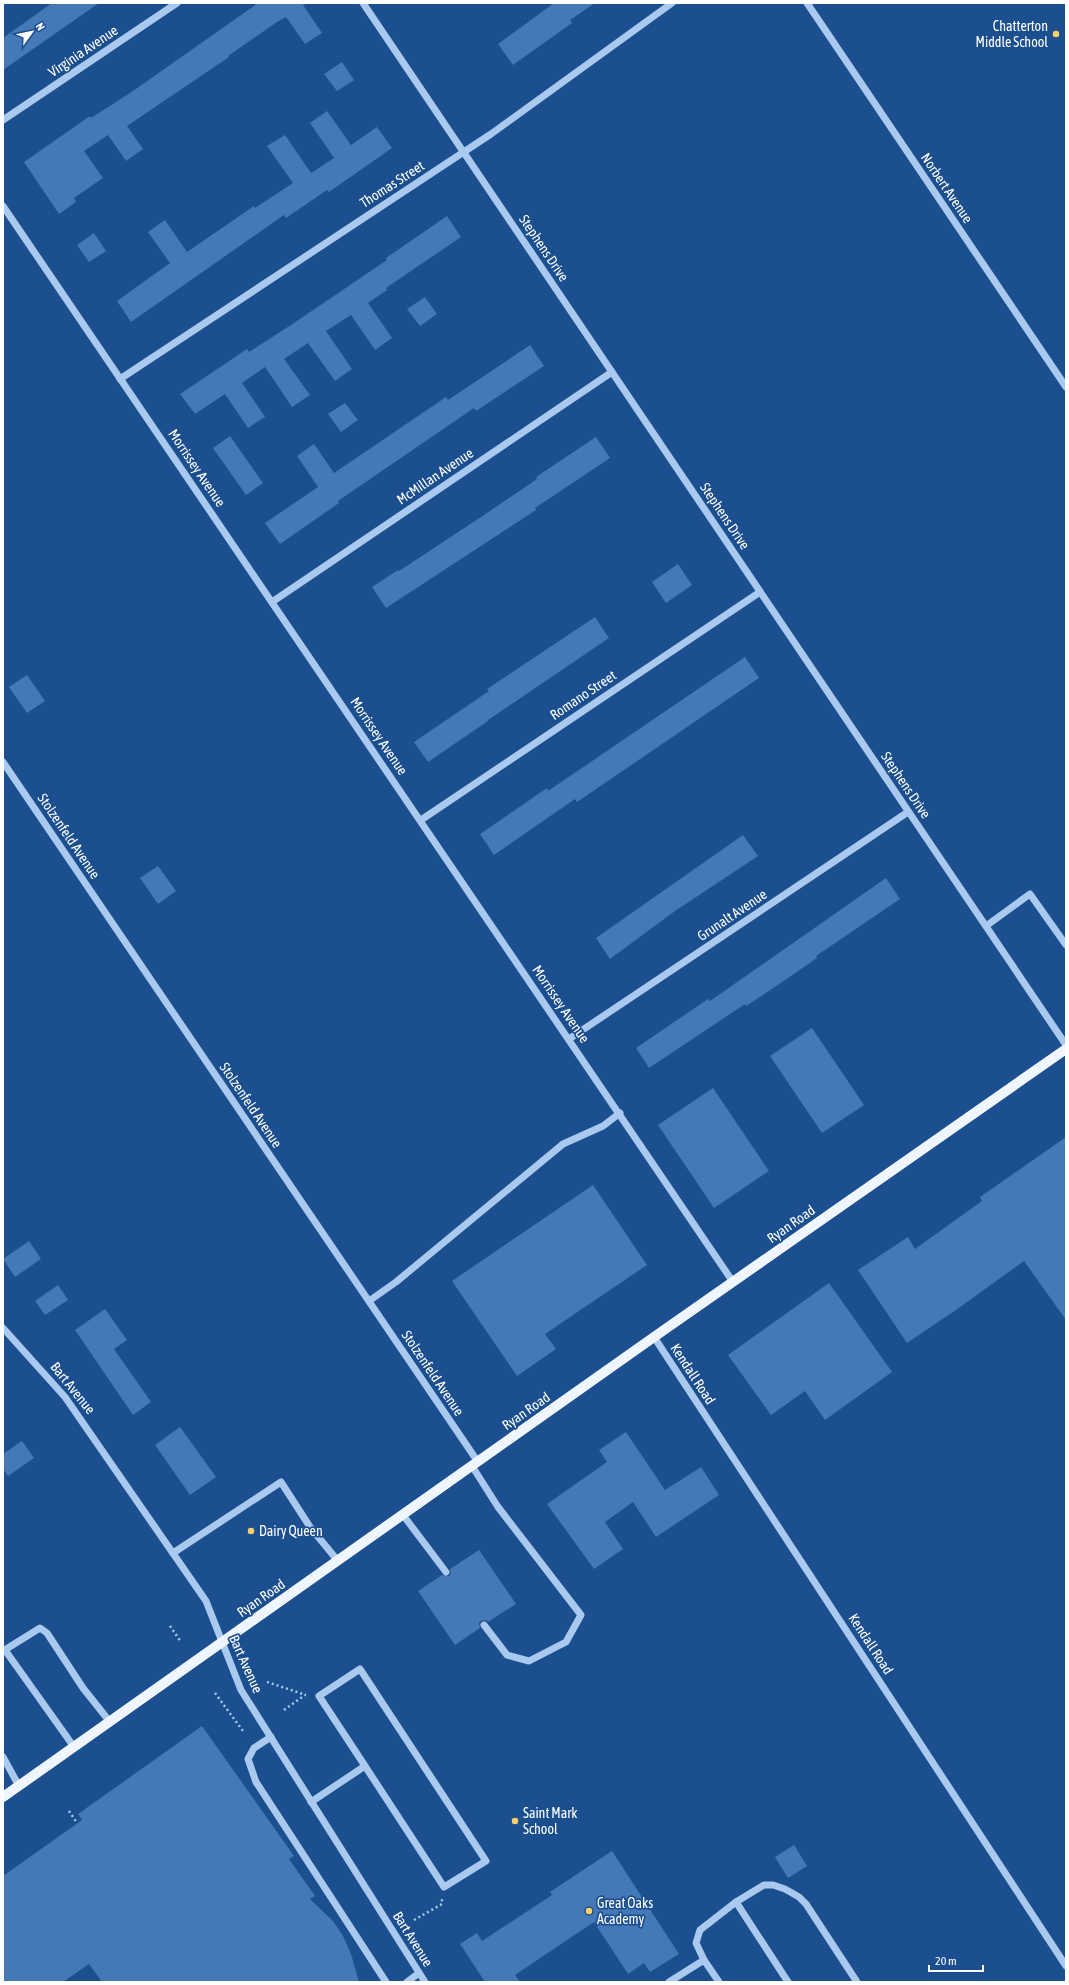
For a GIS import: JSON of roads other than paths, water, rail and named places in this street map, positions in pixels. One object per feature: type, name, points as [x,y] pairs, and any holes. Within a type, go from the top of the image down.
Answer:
[{"type":"main road","name":"Ryan Road","points":[[3,1797],[654,1337],[1066,1049]]},
{"type":"street","name":"Virginia Avenue","points":[[3,120],[177,3]]},
{"type":"street","name":"Stephens Drive","points":[[362,3],[1066,1045]]},
{"type":"street","name":"Thomas Street","points":[[120,379],[464,153],[672,3]]},
{"type":"street","name":"Norbert Avenue","points":[[807,3],[1066,387]]},
{"type":"street","name":"Morrissey Avenue","points":[[3,206],[734,1282]]},
{"type":"street","name":"McMillan Avenue","points":[[272,602],[612,372]]},
{"type":"street","name":"Romano Street","points":[[421,820],[760,592]]},
{"type":"street","name":"Stolzenfeld Avenue","points":[[3,762],[369,1301],[475,1464],[498,1507],[581,1615],[566,1642],[529,1661],[507,1655],[484,1625]]},
{"type":"street","name":"Grunalt Avenue","points":[[569,1039],[908,812]]},
{"type":"street","points":[[986,926],[1030,894],[1066,945]]},
{"type":"street","points":[[369,1301],[396,1282],[563,1144],[603,1126],[620,1113]]},
{"type":"street","name":"Bart Avenue","points":[[3,1328],[65,1397],[206,1601],[241,1690],[425,1982]]},
{"type":"street","name":"Kendall Road","points":[[654,1337],[1066,1966]]},
{"type":"street","points":[[173,1553],[281,1482],[310,1527],[338,1561]]},
{"type":"street","points":[[403,1515],[446,1572]]},
{"type":"street","points":[[74,1747],[4,1651],[40,1628],[47,1633],[83,1688],[110,1722]]},
{"type":"street","points":[[360,1669],[486,1861],[444,1887],[365,1766],[319,1696],[360,1669]]},
{"type":"street","points":[[271,1737],[254,1748],[248,1759],[256,1782],[386,1982]]},
{"type":"street","points":[[3,1757],[19,1786]]},
{"type":"street","points":[[311,1802],[365,1766]]},
{"type":"street","points":[[719,1982],[704,1960],[696,1944],[700,1930],[736,1902],[764,1885],[773,1885],[785,1889],[799,1897],[806,1904],[857,1982]]},
{"type":"street","points":[[736,1902],[788,1982]]},
{"type":"street","points":[[669,1982],[704,1960]]},
{"type":"street","points":[[407,1982],[419,1973]]},
{"type":"place","name":"Chatterton Middle School","points":[[1056,34]]},
{"type":"place","name":"Dairy Queen","points":[[251,1531]]},
{"type":"place","name":"Saint Mark School","points":[[515,1821]]},
{"type":"place","name":"Great Oaks Academy","points":[[589,1911]]}]
